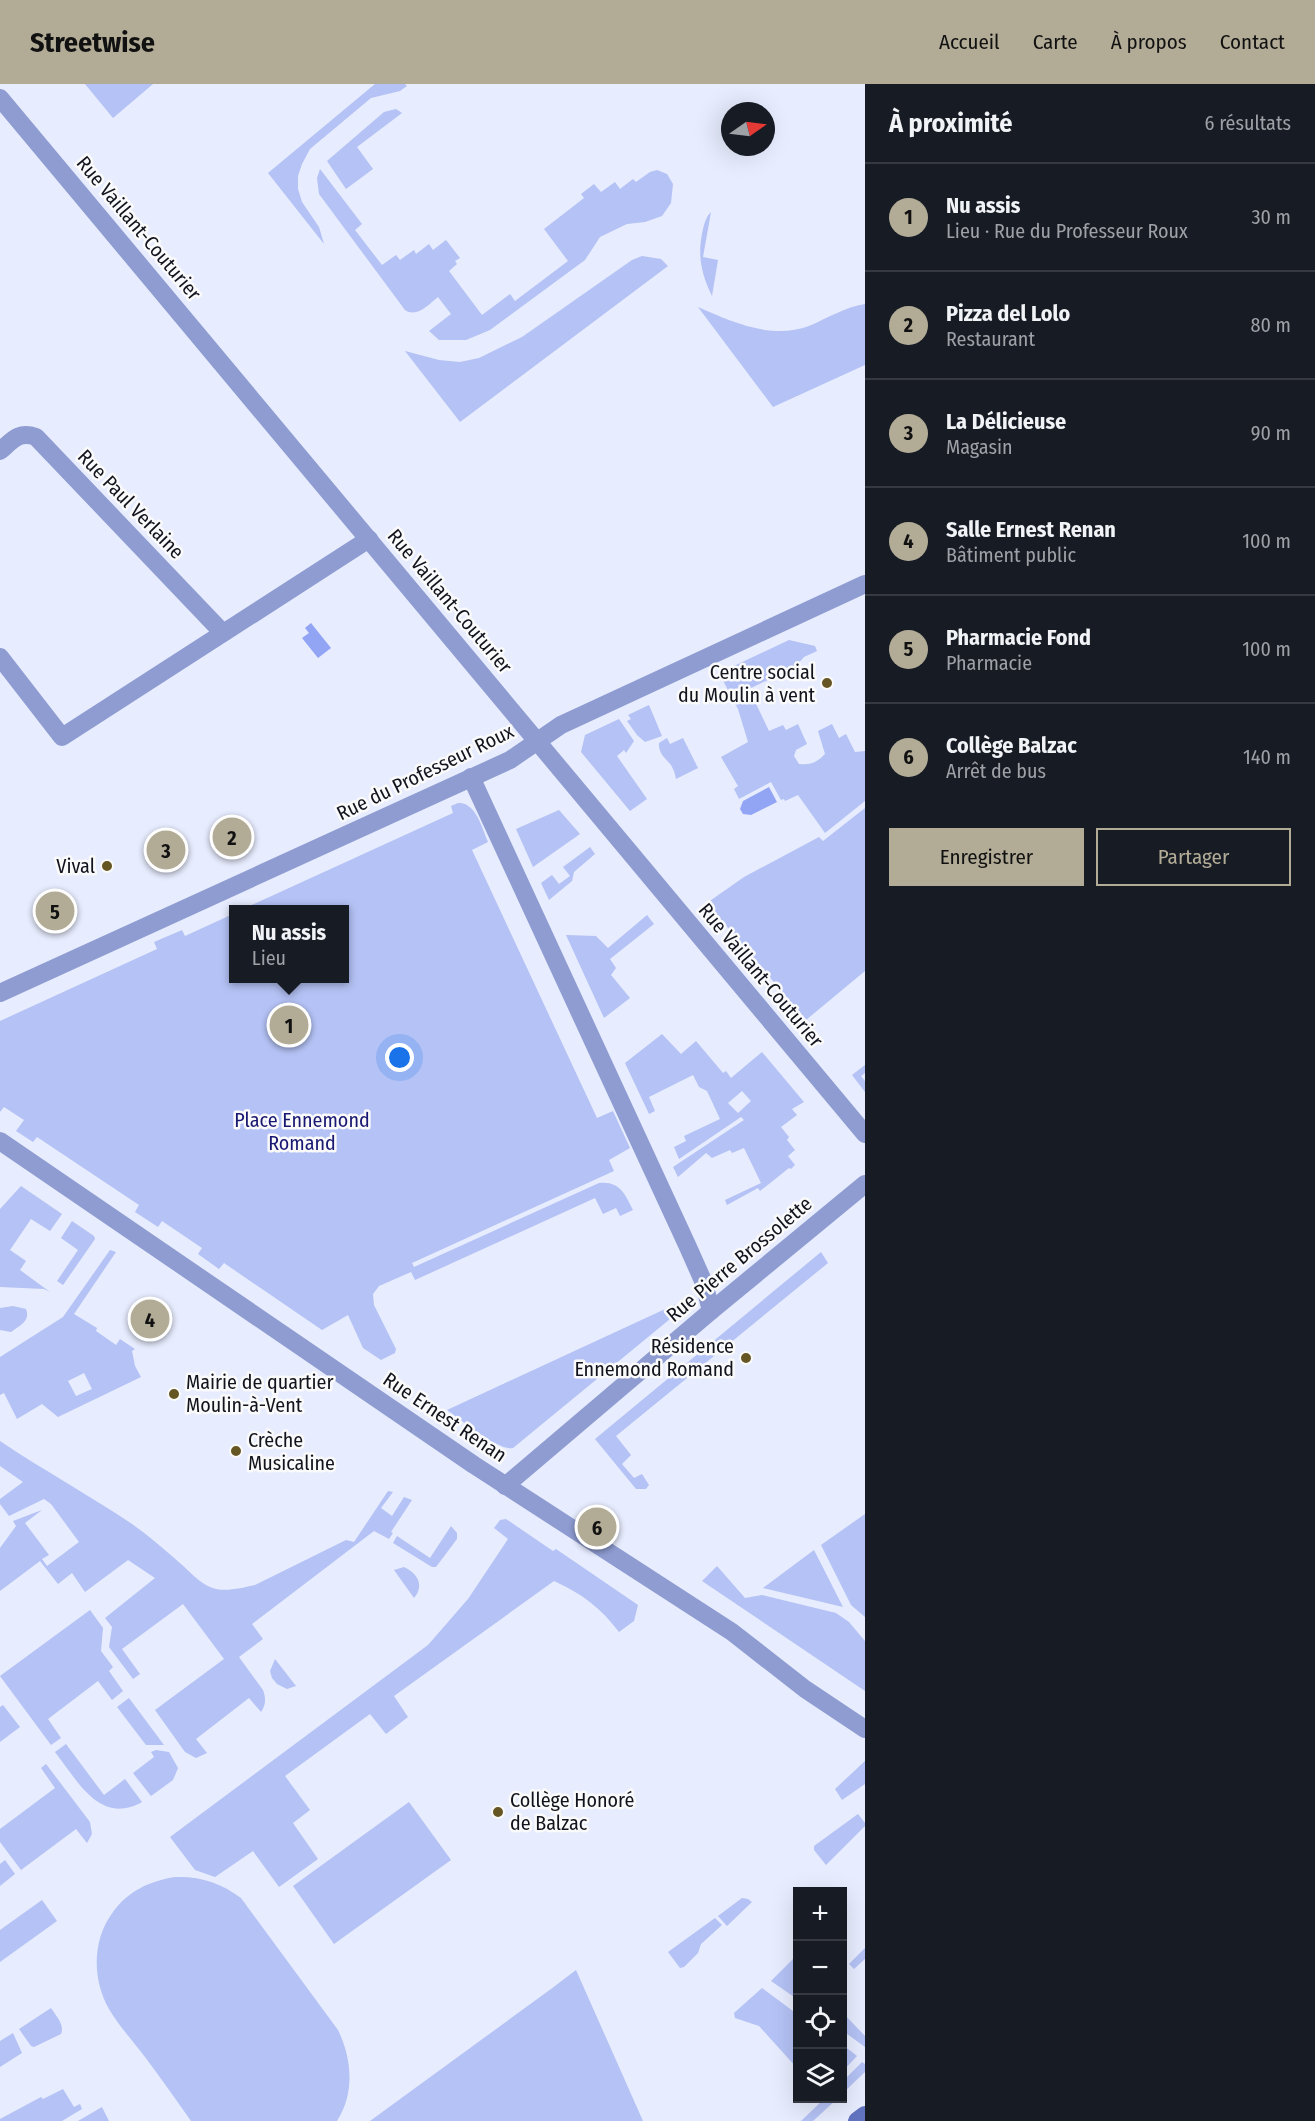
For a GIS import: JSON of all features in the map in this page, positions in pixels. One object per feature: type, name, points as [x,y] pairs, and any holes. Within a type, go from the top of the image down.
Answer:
[{"type":"street","name":"Rue Vaillant-Couturier","points":[[0,98],[865,1134]]},
{"type":"street","name":"Rue Paul Verlaine","points":[[0,451],[17,437],[26,434],[36,437],[223,633]]},
{"type":"street","points":[[0,657],[62,737],[369,539]]},
{"type":"street","name":"Rue du Professeur Roux","points":[[0,993],[510,760],[561,725],[865,584]]},
{"type":"street","points":[[471,777],[688,1247],[704,1283],[711,1311]]},
{"type":"street","name":"Rue Ernest Renan","points":[[0,1141],[506,1486],[682,1598],[732,1632],[805,1689],[865,1729]]},
{"type":"street","name":"Rue Pierre Brossolette","points":[[506,1486],[711,1311],[865,1184]]},
{"type":"street","points":[[857,2121],[865,2115]]},
{"type":"green space","points":[[85,84],[153,84],[113,118]]},
{"type":"green space","points":[[375,84],[405,84],[407,86],[400,91],[371,98],[310,149],[298,176],[298,189],[302,202],[319,227],[324,244],[268,173]]},
{"type":"green space","points":[[396,109],[402,113],[357,147],[373,169],[346,189],[327,161],[384,112]]},
{"type":"green space","points":[[320,169],[362,224],[355,230],[382,265],[396,255],[400,260],[414,250],[416,254],[429,244],[433,250],[446,240],[460,258],[455,261],[457,264],[449,271],[482,315],[510,294],[515,301],[568,261],[544,229],[584,198],[581,194],[594,184],[601,192],[615,182],[620,189],[633,179],[636,182],[657,170],[667,174],[673,184],[671,203],[662,216],[645,222],[627,224],[600,237],[585,260],[490,330],[466,340],[439,340],[429,331],[451,314],[438,297],[418,312],[405,310],[319,194],[317,178]]},
{"type":"green space","points":[[711,212],[703,257],[718,260],[712,296],[705,279],[700,256],[703,229]]},
{"type":"green space","points":[[642,256],[661,259],[668,266],[460,422],[405,351],[439,360],[460,362],[479,358],[522,337],[632,260]]},
{"type":"green space","points":[[865,304],[865,365],[773,407],[698,307],[738,323],[781,331],[809,326],[844,310]]},
{"type":"green space","points":[[789,640],[815,646],[817,651],[804,657],[795,667],[749,689],[769,731],[783,725],[786,730],[798,724],[807,744],[796,750],[794,756],[799,764],[813,763],[825,754],[818,731],[832,724],[839,738],[846,734],[855,752],[865,751],[865,801],[825,833],[798,795],[785,801],[781,800],[771,782],[739,799],[734,789],[738,786],[721,757],[748,742],[738,709],[719,673]]},
{"type":"green space","points":[[649,705],[662,736],[645,742],[627,721],[631,719],[628,715]]},
{"type":"green space","points":[[619,719],[634,741],[626,753],[624,750],[617,756],[647,799],[630,811],[581,752],[585,735]]},
{"type":"green space","points":[[667,738],[670,744],[683,738],[698,768],[676,779],[674,771],[659,747],[659,743]]},
{"type":"green space","name":"Place Ennemond Romand","points":[[458,803],[464,804],[474,811],[481,823],[488,842],[472,850],[597,1118],[613,1111],[630,1148],[609,1160],[614,1171],[412,1263],[414,1267],[599,1183],[617,1186],[633,1210],[620,1216],[616,1208],[603,1214],[595,1198],[415,1280],[411,1272],[379,1286],[373,1294],[374,1305],[396,1349],[395,1353],[381,1360],[363,1348],[348,1315],[322,1330],[224,1263],[219,1269],[198,1254],[202,1248],[162,1221],[158,1227],[135,1212],[139,1205],[37,1137],[33,1142],[16,1131],[24,1120],[4,1107],[0,1112],[0,1021],[157,949],[154,942],[182,930],[185,936],[229,916],[229,983],[349,983],[349,905],[252,905],[453,813],[451,806]]},
{"type":"green space","points":[[865,808],[865,971],[806,1020],[707,903],[744,877],[819,837],[823,841]]},
{"type":"green space","points":[[559,810],[580,834],[533,867],[516,829]]},
{"type":"green space","points":[[590,847],[595,854],[574,872],[572,881],[549,900],[541,883],[552,875],[559,884],[570,876],[563,867]]},
{"type":"green space","points":[[647,915],[654,924],[610,959],[616,968],[611,975],[630,998],[604,1018],[566,935],[596,936],[608,948]]},
{"type":"green space","points":[[662,1034],[681,1054],[696,1041],[723,1073],[726,1071],[731,1078],[762,1052],[804,1102],[792,1109],[797,1115],[781,1127],[795,1150],[788,1156],[795,1165],[760,1191],[758,1188],[727,1205],[725,1200],[761,1183],[744,1148],[732,1153],[730,1150],[712,1158],[706,1153],[678,1177],[673,1167],[744,1120],[741,1117],[679,1159],[674,1147],[686,1141],[684,1136],[720,1119],[707,1091],[699,1087],[693,1075],[649,1097],[655,1111],[649,1114],[625,1063]],"holes":[[[742,1091],[751,1101],[738,1113],[728,1103]]]},
{"type":"green space","points":[[865,1065],[865,1073],[861,1076],[865,1081],[865,1092],[852,1075]]},
{"type":"green space","points":[[21,1186],[62,1214],[50,1231],[31,1219],[10,1250],[26,1261],[20,1270],[50,1292],[44,1289],[0,1287],[0,1209]]},
{"type":"green space","points":[[72,1221],[95,1239],[63,1285],[57,1281],[78,1250],[61,1238]]},
{"type":"green space","points":[[110,1250],[116,1252],[74,1314],[97,1328],[96,1331],[116,1345],[120,1339],[135,1349],[132,1351],[135,1366],[141,1377],[58,1417],[42,1404],[17,1419],[4,1393],[0,1395],[0,1357],[63,1317]],"holes":[[[84,1373],[92,1389],[76,1396],[68,1381]]]},
{"type":"green space","points":[[821,1252],[828,1263],[616,1436],[631,1455],[622,1464],[634,1478],[642,1474],[649,1485],[646,1489],[636,1489],[595,1439]]},
{"type":"green space","points":[[676,1304],[675,1312],[670,1319],[513,1448],[506,1448],[489,1440],[447,1410]]},
{"type":"green space","points":[[13,1306],[26,1309],[26,1320],[11,1332],[0,1330],[0,1308]]},
{"type":"green space","points":[[0,1441],[132,1524],[202,1582],[221,1590],[255,1585],[346,1540],[354,1542],[388,1491],[393,1492],[381,1508],[392,1516],[404,1497],[412,1500],[391,1532],[393,1533],[389,1539],[374,1531],[252,1624],[263,1639],[239,1657],[263,1690],[264,1707],[261,1712],[249,1698],[196,1739],[207,1753],[196,1758],[185,1752],[155,1710],[224,1659],[183,1604],[122,1649],[140,1674],[133,1679],[109,1647],[112,1627],[105,1618],[155,1578],[128,1560],[85,1592],[72,1573],[58,1584],[40,1561],[0,1591],[0,1548],[16,1526],[13,1521],[42,1510],[25,1523],[49,1555],[42,1559],[47,1566],[79,1542],[51,1504],[44,1499],[9,1516],[0,1504],[0,1499],[23,1482],[0,1466]]},
{"type":"green space","points":[[865,1514],[865,1617],[851,1605],[821,1545]]},
{"type":"green space","points":[[506,1519],[553,1551],[556,1549],[638,1605],[634,1621],[619,1632],[590,1602],[554,1581],[394,1696],[408,1717],[386,1734],[370,1714],[285,1776],[310,1810],[293,1823],[318,1859],[279,1887],[253,1851],[215,1877],[195,1870],[170,1837],[428,1645],[468,1599],[508,1539],[494,1528],[500,1520]]},
{"type":"green space","points":[[451,1526],[457,1533],[457,1539],[436,1567],[432,1567],[393,1543],[397,1536],[430,1558]]},
{"type":"green space","points":[[814,1550],[843,1607],[763,1588]]},
{"type":"green space","points":[[717,1566],[745,1598],[762,1595],[836,1613],[849,1622],[865,1641],[865,1691],[702,1581]]},
{"type":"green space","points":[[404,1567],[418,1580],[419,1589],[414,1598],[394,1570]]},
{"type":"green space","points":[[90,1610],[103,1628],[101,1651],[113,1667],[109,1671],[123,1691],[112,1700],[98,1681],[48,1719],[61,1738],[51,1745],[0,1676]]},
{"type":"green space","points":[[275,1659],[296,1686],[287,1689],[277,1684],[272,1678],[270,1671]]},
{"type":"green space","points":[[129,1698],[164,1745],[146,1745],[117,1707]]},
{"type":"green space","points":[[3,1705],[20,1727],[0,1742],[0,1707]]},
{"type":"green space","points":[[66,1744],[104,1795],[125,1779],[142,1802],[127,1808],[114,1808],[102,1804],[91,1796],[55,1752]]},
{"type":"green space","points":[[156,1750],[169,1752],[178,1768],[173,1780],[151,1796],[133,1773],[154,1757],[151,1752]]},
{"type":"green space","points":[[865,1761],[865,1784],[842,1800],[835,1789]]},
{"type":"green space","points":[[46,1764],[90,1822],[92,1834],[87,1843],[76,1829],[21,1870],[0,1842],[0,1829],[55,1788],[41,1768]]},
{"type":"green space","points":[[409,1802],[451,1860],[334,1944],[293,1886]]},
{"type":"green space","points":[[858,1814],[865,1826],[826,1865],[814,1850],[814,1846]]},
{"type":"green space","points":[[5,1860],[15,1874],[0,1886],[0,1864]]},
{"type":"green space","points":[[175,1877],[210,1882],[226,1888],[241,1898],[338,2030],[349,2064],[350,2076],[347,2099],[337,2121],[191,2121],[109,2009],[103,1997],[97,1973],[98,1947],[106,1923],[119,1905],[140,1888]]},
{"type":"green space","points":[[742,1898],[752,1902],[727,1926],[718,1916]]},
{"type":"green space","points":[[42,1900],[57,1921],[0,1962],[0,1930]]},
{"type":"green space","points":[[715,1918],[722,1925],[701,1944],[698,1953],[680,1968],[668,1952]]},
{"type":"green space","points":[[865,1948],[865,1959],[854,1969],[849,1964]]},
{"type":"green space","points":[[793,1959],[793,1996],[771,1981]]},
{"type":"green space","points":[[576,1970],[643,2121],[370,2121],[551,1989]]},
{"type":"green space","points":[[762,1988],[793,2011],[793,2064],[759,2026],[735,2018],[734,2013]]},
{"type":"green space","points":[[51,2008],[61,2024],[61,2034],[34,2047],[31,2046],[19,2029]]},
{"type":"green space","points":[[847,2017],[865,2036],[865,2047],[847,2034]]},
{"type":"green space","points":[[13,2033],[22,2053],[0,2067],[0,2041]]},
{"type":"green space","points":[[847,2048],[857,2056],[847,2067]]},
{"type":"green space","points":[[862,2062],[865,2064],[865,2072],[847,2089],[847,2077]]},
{"type":"green space","points":[[63,2089],[74,2107],[80,2104],[82,2109],[62,2121],[0,2121],[41,2097],[43,2099]]},
{"type":"green space","points":[[820,2103],[833,2103],[813,2121],[801,2121]]},
{"type":"green space","points":[[102,2107],[109,2121],[78,2121]]},
{"type":"shaded area","points":[[311,623],[331,648],[318,658],[302,638],[309,633],[305,628]]},
{"type":"shaded area","points":[[769,787],[777,802],[751,815],[743,814],[740,809],[743,801]]},
{"type":"place","name":"Centre social du Moulin à vent","points":[[827,683]]},
{"type":"place","name":"Pizza del Lolo","points":[[232,837]]},
{"type":"place","name":"La Délicieuse","points":[[166,850]]},
{"type":"place","name":"Vival","points":[[107,866]]},
{"type":"place","name":"Pharmacie Fond","points":[[55,911]]},
{"type":"place","name":"Nu assis","points":[[289,1025]]},
{"type":"place","name":"Salle Ernest Renan","points":[[150,1319]]},
{"type":"place","name":"Résidence Ennemond Romand","points":[[746,1358]]},
{"type":"place","name":"Mairie de quartier Moulin-à-Vent","points":[[174,1394]]},
{"type":"place","name":"Crèche Musicaline","points":[[236,1451]]},
{"type":"place","name":"Collège Balzac","points":[[597,1527]]},
{"type":"place","name":"Collège Honoré de Balzac","points":[[498,1812]]}]
